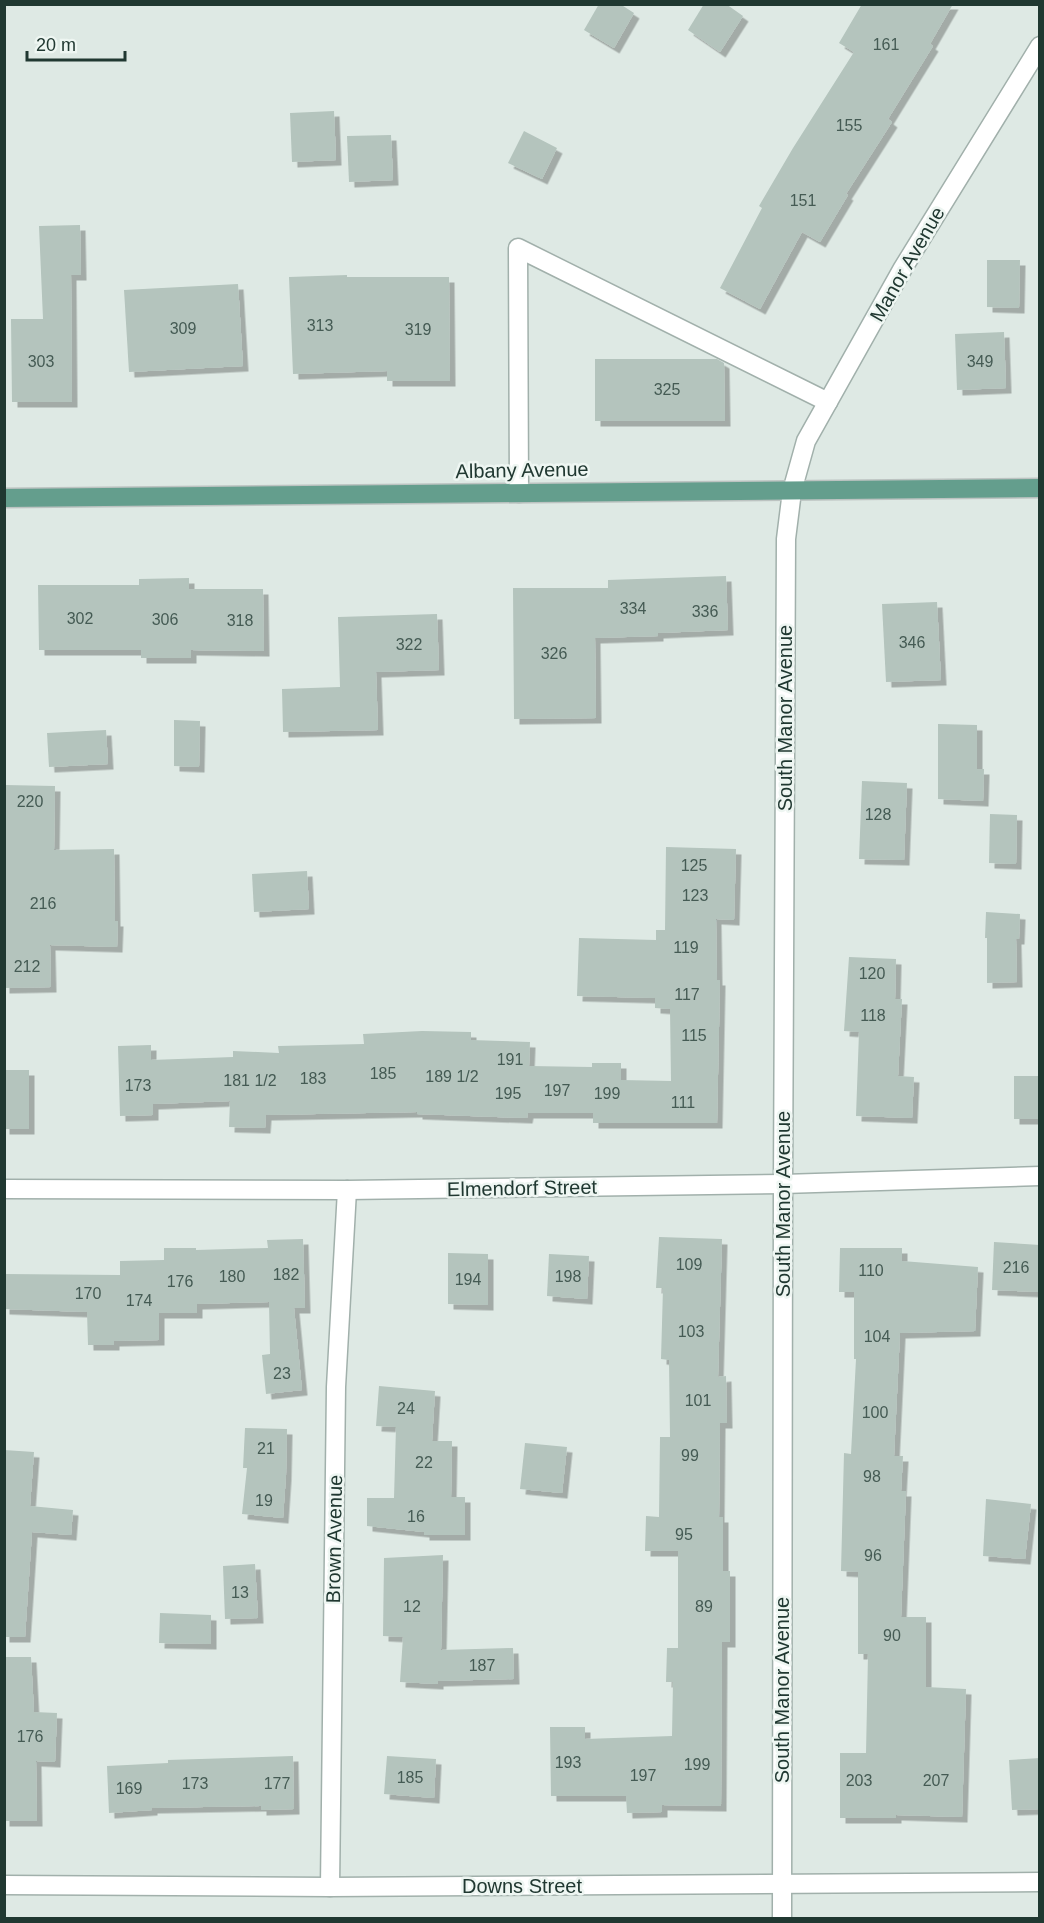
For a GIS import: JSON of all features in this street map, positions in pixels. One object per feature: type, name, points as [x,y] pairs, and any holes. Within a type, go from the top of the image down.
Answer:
[{"type":"main road","name":"Albany Avenue","points":[[4,498],[1040,488]]},
{"type":"street","name":"Manor Avenue","points":[[792,491],[806,441],[903,268],[1040,46]]},
{"type":"street","points":[[519,493],[518,248],[828,402]]},
{"type":"street","name":"South Manor Avenue","points":[[782,1918],[786,539],[792,491]]},
{"type":"street","name":"Elmendorf Street","points":[[4,1189],[347,1190],[783,1184],[1040,1176]]},
{"type":"street","name":"Brown Avenue","points":[[330,1887],[336,1387],[347,1190]]},
{"type":"street","name":"Downs Street","points":[[4,1885],[330,1887],[1040,1882]]},
{"type":"building","points":[[599,4],[620,4],[634,13],[614,48],[584,30]]},
{"type":"building","points":[[704,4],[726,4],[743,16],[720,52],[688,30]]},
{"type":"building","points":[[862,4],[953,4],[930,44],[933,46],[888,119],[892,122],[846,194],[848,195],[820,242],[802,232],[760,309],[720,288],[762,208],[759,206],[854,52],[839,43]]},
{"type":"building","points":[[334,111],[336,160],[292,162],[290,113]]},
{"type":"building","points":[[524,131],[557,148],[542,179],[508,163]]},
{"type":"building","points":[[391,135],[393,180],[349,182],[347,136]]},
{"type":"building","points":[[80,225],[81,275],[71,275],[72,402],[12,402],[11,319],[43,319],[39,226]]},
{"type":"building","points":[[987,260],[1020,260],[1019,308],[987,307]]},
{"type":"building","points":[[347,275],[347,277],[449,277],[450,381],[387,381],[387,371],[293,374],[289,277]]},
{"type":"building","points":[[238,284],[243,366],[129,372],[124,290]]},
{"type":"building","points":[[1004,332],[1006,388],[957,390],[955,334]]},
{"type":"building","points":[[595,359],[717,359],[724,363],[725,421],[595,421]]},
{"type":"building","points":[[726,576],[728,630],[595,638],[596,718],[514,719],[513,588],[608,588],[608,580]]},
{"type":"building","points":[[189,578],[189,589],[263,589],[264,651],[191,650],[191,658],[141,658],[141,650],[39,650],[38,585],[139,585],[139,579]]},
{"type":"building","points":[[937,602],[941,680],[886,682],[882,604]]},
{"type":"building","points":[[437,614],[439,670],[376,672],[378,730],[283,732],[282,689],[340,687],[338,617]]},
{"type":"building","points":[[174,720],[200,721],[199,767],[174,766]]},
{"type":"building","points":[[938,724],[977,725],[977,769],[984,769],[983,801],[938,799]]},
{"type":"building","points":[[106,730],[108,764],[49,767],[47,733]]},
{"type":"building","points":[[862,781],[907,783],[904,860],[859,859]]},
{"type":"building","points":[[5,785],[55,786],[54,850],[114,849],[117,947],[50,945],[51,987],[4,988]]},
{"type":"building","points":[[990,814],[1017,815],[1016,864],[989,863]]},
{"type":"building","points":[[666,847],[736,849],[734,920],[716,919],[717,980],[720,980],[717,1123],[593,1123],[593,1113],[528,1113],[527,1118],[417,1114],[417,1112],[266,1115],[265,1128],[229,1127],[230,1101],[153,1104],[153,1115],[120,1116],[118,1046],[151,1045],[151,1060],[233,1057],[233,1051],[279,1053],[278,1046],[364,1044],[363,1034],[422,1031],[471,1032],[471,1040],[530,1042],[529,1066],[592,1067],[592,1063],[621,1063],[621,1080],[671,1081],[670,1009],[655,1008],[655,998],[577,996],[579,938],[656,940],[656,930],[665,930]]},
{"type":"building","points":[[307,871],[309,909],[254,912],[252,874]]},
{"type":"building","points":[[986,912],[1020,914],[1019,939],[1016,939],[1017,982],[987,983]]},
{"type":"building","points":[[849,957],[896,959],[895,999],[902,999],[898,1076],[914,1077],[912,1118],[856,1116],[859,1032],[844,1031]]},
{"type":"building","points":[[4,1070],[29,1070],[29,1129],[4,1129]]},
{"type":"building","points":[[1014,1076],[1040,1076],[1040,1119],[1014,1119]]},
{"type":"building","points":[[659,1237],[722,1239],[718,1377],[726,1376],[727,1423],[720,1423],[719,1517],[723,1517],[723,1571],[730,1571],[730,1642],[722,1642],[721,1806],[662,1805],[662,1812],[627,1813],[626,1796],[551,1796],[550,1727],[585,1727],[585,1739],[672,1736],[673,1682],[666,1682],[667,1648],[678,1648],[678,1551],[645,1551],[646,1516],[659,1517],[660,1437],[670,1437],[669,1360],[661,1359],[663,1288],[656,1288]]},
{"type":"building","points":[[303,1239],[305,1308],[294,1308],[302,1390],[266,1394],[262,1355],[270,1354],[269,1302],[197,1304],[197,1313],[159,1313],[159,1340],[114,1341],[114,1345],[88,1345],[87,1312],[4,1309],[4,1274],[120,1275],[120,1261],[164,1260],[164,1248],[196,1248],[196,1250],[268,1248],[267,1240]]},
{"type":"building","points":[[994,1242],[1040,1245],[1040,1292],[992,1290]]},
{"type":"building","points":[[840,1248],[902,1248],[902,1261],[978,1267],[975,1331],[900,1333],[894,1456],[903,1456],[901,1491],[906,1491],[901,1617],[926,1617],[926,1687],[966,1689],[962,1817],[896,1815],[896,1818],[840,1818],[840,1753],[866,1753],[868,1654],[858,1654],[858,1572],[841,1571],[844,1453],[851,1454],[856,1359],[854,1359],[854,1292],[839,1292]]},
{"type":"building","points":[[448,1253],[488,1254],[488,1305],[448,1304]]},
{"type":"building","points":[[549,1254],[589,1256],[587,1299],[547,1296]]},
{"type":"building","points":[[379,1386],[435,1391],[432,1441],[452,1441],[451,1497],[465,1497],[465,1535],[424,1535],[424,1532],[367,1526],[367,1498],[394,1498],[396,1427],[376,1426]]},
{"type":"building","points":[[245,1428],[287,1429],[283,1518],[242,1514],[247,1468],[243,1468]]},
{"type":"building","points":[[525,1443],[567,1447],[562,1493],[520,1489]]},
{"type":"building","points":[[4,1450],[34,1452],[30,1506],[73,1510],[71,1535],[32,1532],[25,1637],[4,1637]]},
{"type":"building","points":[[986,1499],[1031,1504],[1025,1559],[983,1556]]},
{"type":"building","points":[[443,1555],[441,1650],[513,1648],[514,1679],[438,1681],[438,1684],[400,1682],[403,1637],[383,1636],[384,1558]]},
{"type":"building","points":[[255,1564],[258,1618],[225,1619],[223,1566]]},
{"type":"building","points":[[160,1613],[211,1615],[211,1644],[159,1643]]},
{"type":"building","points":[[4,1657],[31,1657],[34,1712],[57,1713],[55,1762],[36,1761],[37,1821],[4,1821]]},
{"type":"building","points":[[293,1756],[294,1809],[261,1810],[261,1806],[152,1808],[152,1810],[109,1813],[107,1766],[168,1763],[168,1760]]},
{"type":"building","points":[[387,1756],[436,1759],[434,1798],[384,1794]]},
{"type":"building","points":[[1040,1758],[1040,1809],[1012,1810],[1009,1760]]}]
